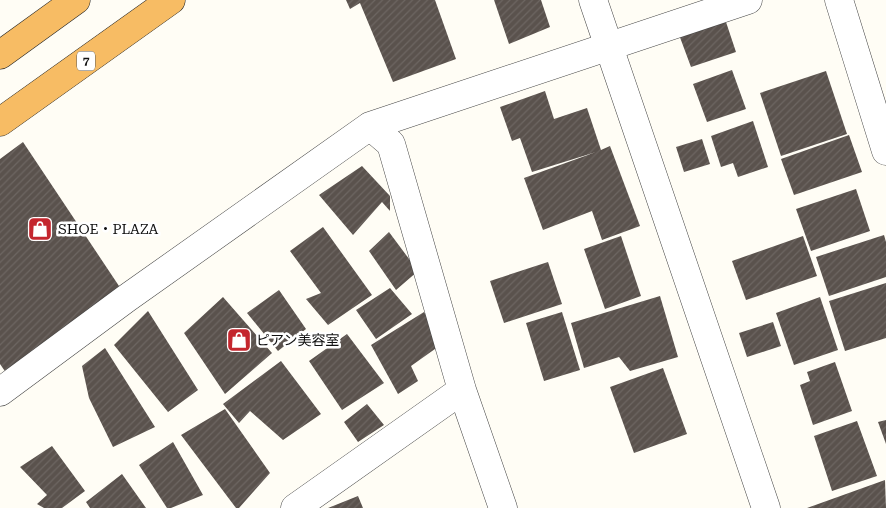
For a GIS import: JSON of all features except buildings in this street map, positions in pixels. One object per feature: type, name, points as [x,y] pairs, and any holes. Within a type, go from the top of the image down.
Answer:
[{"type":"highway","points":[[0,55],[76,0]]},
{"type":"highway","name":"7","points":[[0,122],[171,0]]},
{"type":"street","points":[[594,0],[766,508]]},
{"type":"street","points":[[0,392],[127,298],[370,126],[610,48],[748,0]]},
{"type":"street","points":[[839,0],[886,150]]},
{"type":"street","points":[[370,126],[391,144],[462,390],[503,508]]},
{"type":"street","points":[[295,508],[462,390]]},
{"type":"place","name":"SHOE・PLAZA","points":[[40,229]]},
{"type":"place","name":"ピアン美容室","points":[[239,340]]}]
